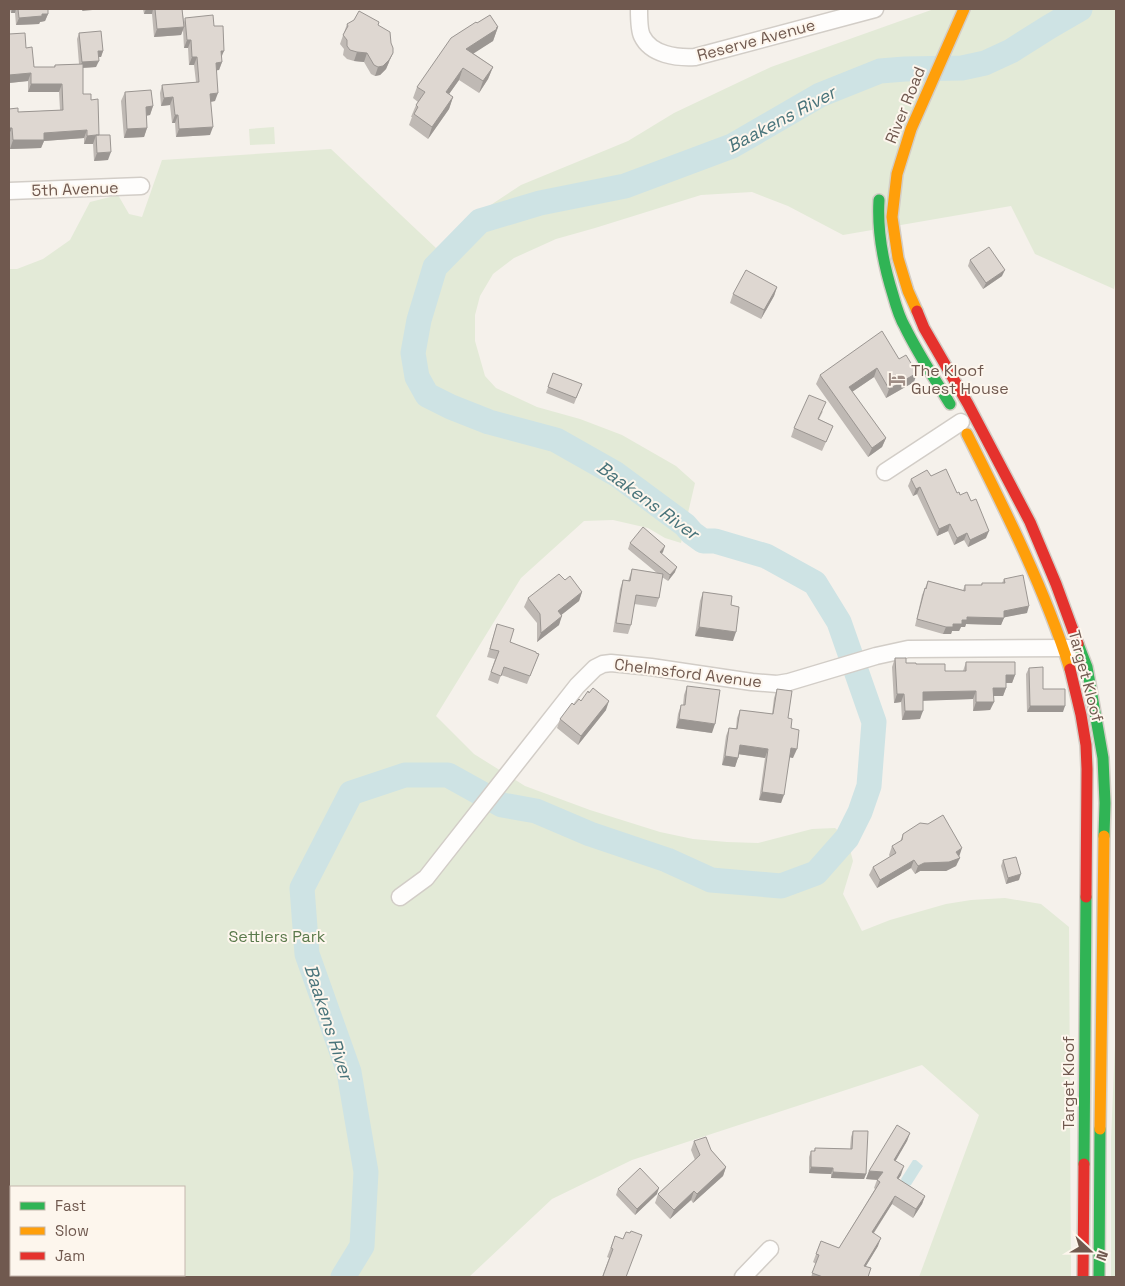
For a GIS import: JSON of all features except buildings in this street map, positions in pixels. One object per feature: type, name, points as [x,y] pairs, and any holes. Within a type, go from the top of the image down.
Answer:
[{"type":"main road","name":"River Road","points":[[892,217],[897,174],[911,129],[964,9]]},
{"type":"main road","name":"Target Kloof","points":[[881,187],[878,233],[885,273],[904,326],[961,422],[1012,523],[1042,594],[1072,648],[1087,667],[1103,758],[1105,803],[1099,1277]]},
{"type":"main road","name":"Target Kloof","points":[[892,217],[898,258],[908,291],[924,328],[968,404],[1023,507],[1056,584],[1072,648],[1076,692],[1084,731],[1087,769],[1082,1277]]},
{"type":"main road","points":[[1086,873],[1104,872]]},
{"type":"street","name":"Reserve Avenue","points":[[639,9],[642,36],[661,53],[676,57],[695,57],[875,9]]},
{"type":"street","name":"5th Avenue","points":[[9,191],[141,186]]},
{"type":"street","points":[[885,472],[961,422]]},
{"type":"street","name":"Chelmsford Avenue","points":[[400,897],[426,878],[582,680],[595,668],[603,664],[651,667],[777,684],[908,649],[1072,648]]},
{"type":"street","points":[[743,1277],[770,1248]]},
{"type":"green space","name":"Settlers Park","points":[[934,9],[1116,9],[1116,279],[1114,289],[1035,254],[1011,206],[843,235],[788,206],[752,192],[701,195],[556,239],[514,258],[493,274],[480,296],[475,315],[475,341],[485,376],[496,388],[537,407],[580,419],[622,435],[676,466],[695,483],[681,543],[665,538],[648,528],[613,520],[584,521],[521,578],[436,716],[474,754],[525,786],[590,810],[660,832],[693,839],[758,843],[812,829],[835,828],[847,838],[853,861],[843,894],[862,931],[890,920],[946,904],[1005,898],[1041,904],[1069,927],[1071,1277],[919,1277],[979,1115],[922,1065],[632,1160],[552,1199],[469,1277],[9,1277],[9,269],[17,269],[43,259],[70,240],[90,202],[118,195],[129,214],[142,217],[162,160],[331,149],[436,248],[474,216],[521,185],[628,141],[674,113],[771,67]]},
{"type":"green space","points":[[274,127],[275,144],[250,145],[249,129]]},
{"type":"green space","points":[[1116,1022],[1116,1277],[1111,1277],[1111,1139]]},
{"type":"shaded area","points":[[913,1160],[916,1160],[923,1166],[909,1186],[901,1179]]},
{"type":"waterway","name":"Baakens River","points":[[343,1277],[362,1246],[366,1172],[349,1072],[307,954],[302,888],[351,793],[405,775],[448,775],[502,805],[536,811],[590,834],[667,860],[711,880],[781,886],[816,873],[847,838],[860,812],[869,786],[874,722],[839,622],[815,583],[766,556],[715,541],[703,541],[685,525],[616,474],[556,440],[489,422],[427,395],[417,377],[413,353],[419,320],[435,267],[480,221],[540,203],[625,186],[732,146],[820,95],[880,71],[962,68],[985,63],[1011,51],[1080,9]]},
{"type":"traffic: fast","points":[[879,200],[881,248],[898,311],[915,347],[950,404]]},
{"type":"traffic: fast","points":[[1078,644],[1087,667],[1103,758],[1104,836]]},
{"type":"traffic: fast","points":[[1084,1164],[1086,897]]},
{"type":"traffic: fast","points":[[1099,1277],[1100,1129]]},
{"type":"traffic: slow","points":[[917,311],[908,291],[898,258],[892,217],[897,174],[911,129],[964,9]]},
{"type":"traffic: slow","points":[[967,434],[1036,579],[1060,638],[1070,669]]},
{"type":"traffic: slow","points":[[1100,1129],[1104,836]]},
{"type":"traffic: jam","points":[[917,311],[924,328],[968,404],[1030,522],[1078,644]]},
{"type":"traffic: jam","points":[[1070,669],[1086,745],[1086,897]]},
{"type":"traffic: jam","points":[[1083,1277],[1084,1164]]},
{"type":"place","name":"The Kloof Guest House","points":[[897,379]]}]
